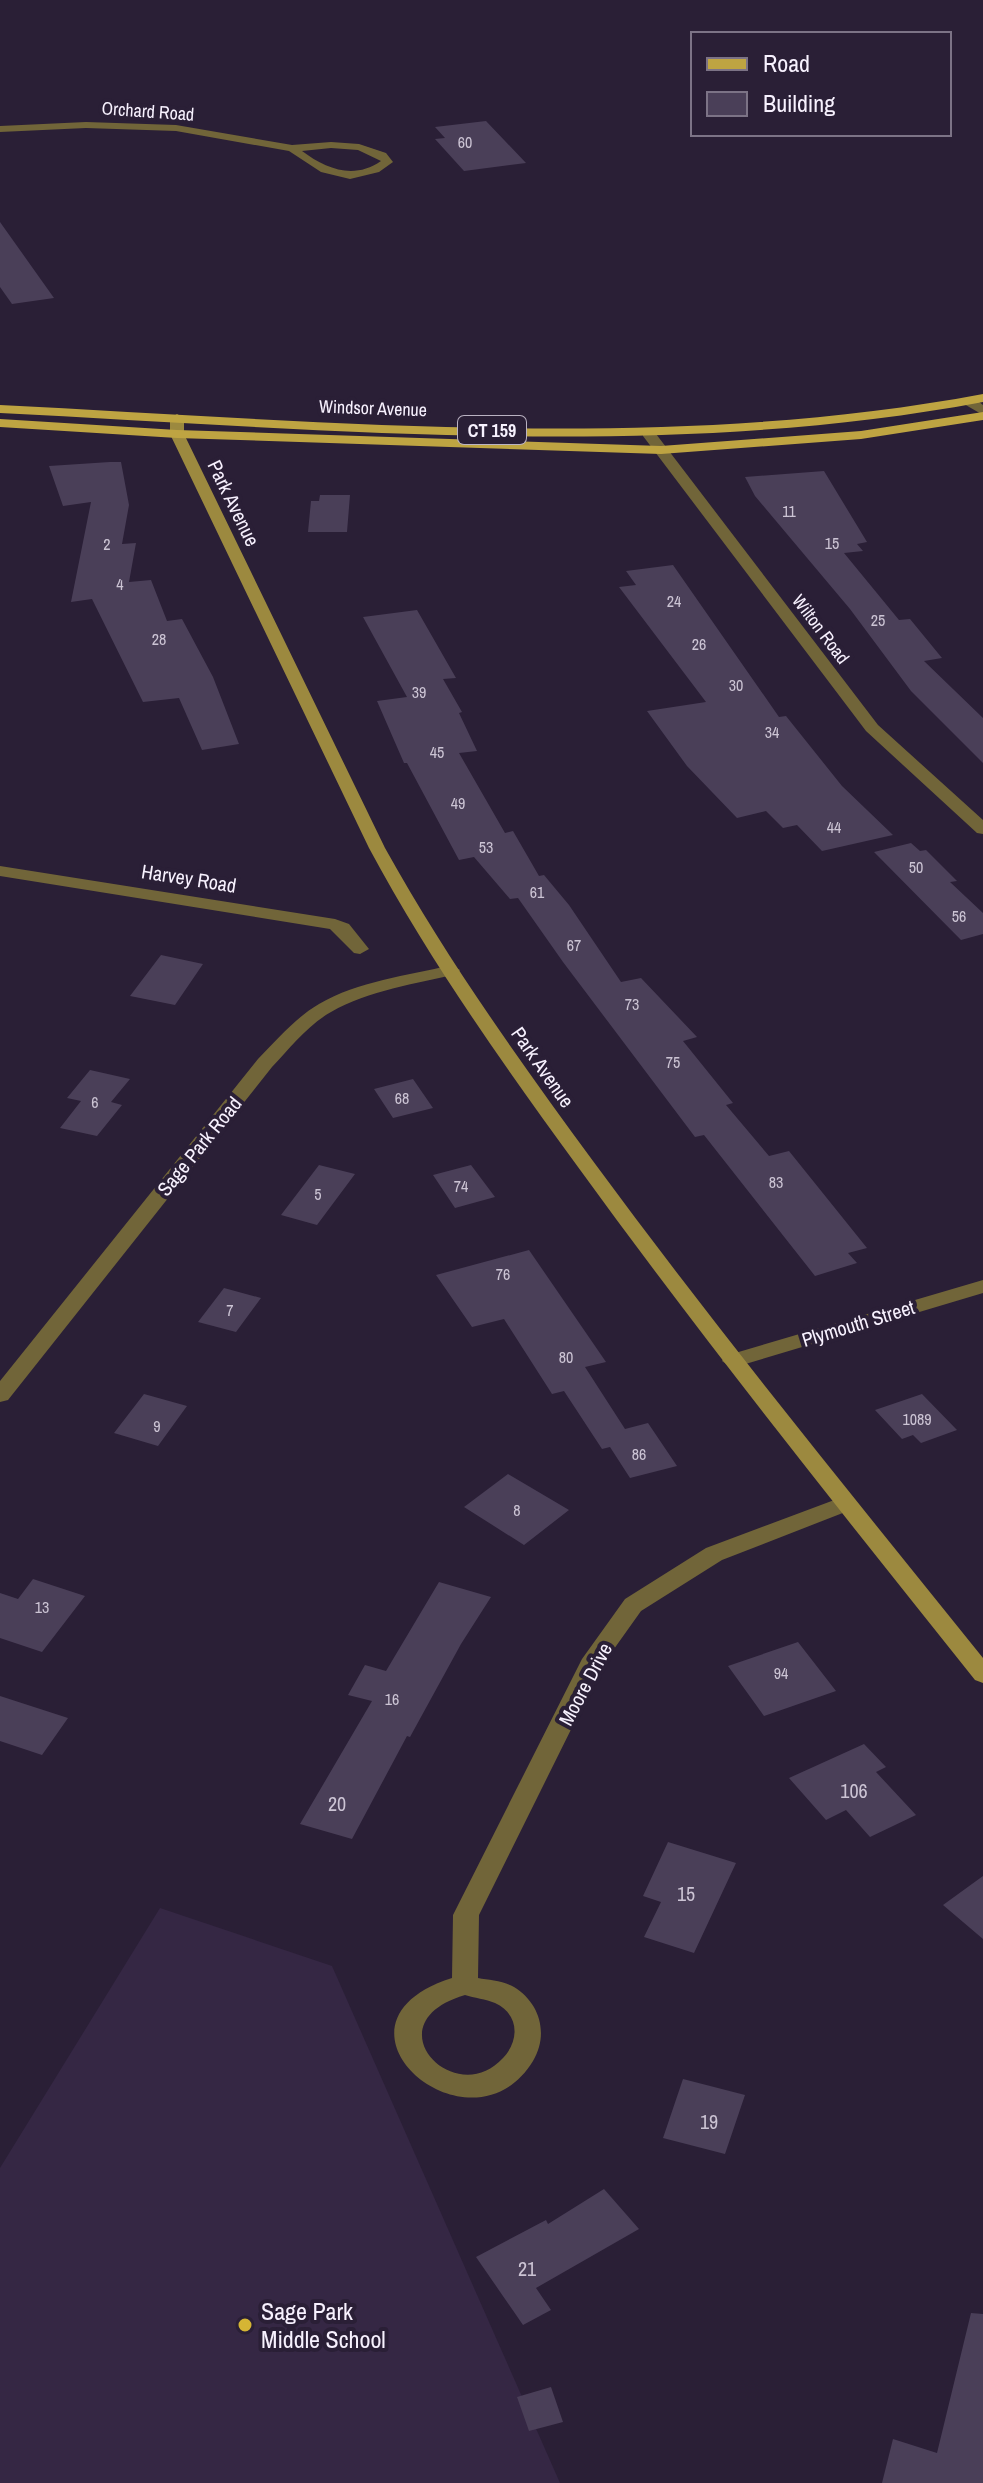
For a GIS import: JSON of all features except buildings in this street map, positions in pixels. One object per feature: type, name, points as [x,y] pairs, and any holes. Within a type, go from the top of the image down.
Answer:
[{"type":"main road","name":"Windsor Avenue","points":[[0,423],[648,433],[727,430],[868,417],[976,399]]},
{"type":"main road","name":"Windsor Avenue","points":[[0,409],[177,426],[661,450],[861,435],[983,413]]},
{"type":"main road","name":"Park Avenue","points":[[177,426],[377,848],[412,912],[517,1070],[732,1361],[983,1674]]},
{"type":"street","name":"Orchard Road","points":[[0,129],[86,125],[176,128],[292,148],[331,145],[359,147],[382,155],[387,162],[377,171],[357,175],[329,173],[310,164],[292,148]]},
{"type":"street","points":[[976,399],[983,413]]},
{"type":"street","name":"Wilton Road","points":[[648,433],[872,728],[983,829]]},
{"type":"street","name":"Harvey Road","points":[[0,871],[335,924],[343,928],[360,949]]},
{"type":"street","name":"Sage Park Road","points":[[0,1395],[265,1063],[297,1030],[324,1009],[359,994],[451,970]]},
{"type":"street","name":"Plymouth Street","points":[[732,1361],[983,1286]]},
{"type":"street","name":"Moore Drive","points":[[465,1985],[466,1915],[594,1659],[633,1605],[714,1554],[845,1504]]},
{"type":"street","points":[[465,1985],[494,1990],[518,2005],[528,2020],[531,2037],[527,2053],[516,2068],[499,2079],[480,2084],[459,2084],[440,2079],[424,2069],[413,2056],[408,2040],[409,2024],[416,2009],[429,1997],[445,1989],[465,1985]]},
{"type":"shaded area","name":"Sage Park Middle School","points":[[160,1908],[332,1966],[560,2483],[0,2483],[0,2168]]},
{"type":"place","name":"Sage Park Middle School","points":[[245,2325]]}]
